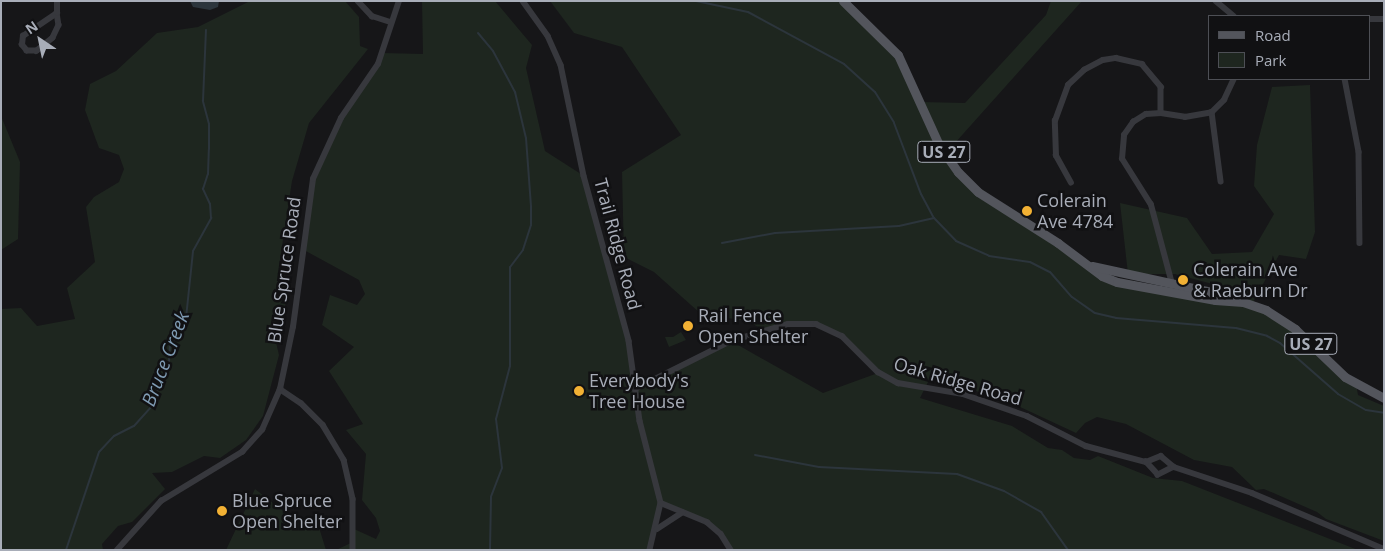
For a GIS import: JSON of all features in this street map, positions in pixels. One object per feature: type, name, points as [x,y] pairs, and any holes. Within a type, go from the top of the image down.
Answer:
[{"type":"main road","name":"US 27","points":[[843,1],[898,55],[940,145],[963,178],[978,192],[1087,265],[1118,282],[1172,293],[1232,300]]},
{"type":"main road","name":"US 27","points":[[1087,265],[1172,283],[1252,304],[1279,316],[1345,377],[1384,398]]},
{"type":"street","points":[[57,1],[59,24],[53,38],[38,51],[27,51],[22,45],[23,36],[57,13]]},
{"type":"street","points":[[358,1],[372,16],[390,22]]},
{"type":"street","name":"Blue Spruce Road","points":[[117,550],[160,501],[236,456],[254,441],[280,389],[300,290],[306,213],[313,180],[341,118],[378,64],[390,22],[399,1]]},
{"type":"street","name":"Trail Ridge Road","points":[[524,1],[548,36],[566,80],[584,176],[629,341],[644,442],[661,503],[650,550]]},
{"type":"street","points":[[1216,1],[1233,15]]},
{"type":"street","points":[[1370,19],[1384,18]]},
{"type":"street","points":[[1072,183],[1056,156],[1054,131],[1062,98],[1068,85],[1084,70],[1104,60],[1116,58],[1142,64],[1150,70],[1161,87],[1161,113]]},
{"type":"street","points":[[1172,293],[1172,283],[1151,205],[1124,167],[1121,151],[1124,136],[1133,122],[1146,114],[1161,113],[1186,118],[1212,112],[1228,94],[1234,80]]},
{"type":"street","points":[[1345,80],[1359,152],[1360,243]]},
{"type":"street","points":[[1212,112],[1221,182]]},
{"type":"street","name":"Oak Ridge Road","points":[[635,388],[731,340],[788,324],[816,324],[842,336],[878,372],[898,383],[963,394],[1027,416],[1086,446],[1146,462],[1158,475],[1174,467]]},
{"type":"street","points":[[280,389],[301,403],[323,425],[344,460],[353,499],[352,550]]},
{"type":"street","name":"Oak Ridge Road","points":[[1146,462],[1161,456],[1174,467],[1252,493],[1384,549]]},
{"type":"street","points":[[661,503],[707,522],[721,534],[731,550]]},
{"type":"street","points":[[656,529],[682,513]]},
{"type":"green space","points":[[250,1],[345,1],[359,17],[360,46],[368,49],[309,123],[292,181],[279,266],[291,286],[275,338],[279,355],[263,416],[246,440],[220,458],[204,456],[172,472],[152,473],[165,489],[132,522],[118,526],[102,544],[103,550],[1,550],[1,309],[21,308],[37,326],[75,319],[67,288],[95,262],[86,207],[94,197],[119,182],[124,169],[119,155],[99,148],[85,110],[90,84],[116,71],[157,33],[198,27]]},
{"type":"green space","points":[[422,1],[495,1],[532,45],[526,68],[545,151],[584,176],[625,323],[635,388],[731,341],[823,393],[878,373],[848,341],[807,323],[764,330],[747,321],[701,314],[654,272],[624,257],[622,172],[681,135],[622,47],[574,33],[550,1],[843,1],[898,55],[921,102],[965,103],[1046,15],[1051,1],[1082,1],[955,143],[940,145],[958,172],[1102,276],[1250,302],[1220,286],[1175,274],[1128,274],[1120,203],[1187,218],[1212,254],[1252,252],[1274,214],[1254,186],[1257,145],[1272,87],[1310,85],[1315,232],[1306,259],[1279,255],[1252,304],[1266,310],[1356,384],[1358,395],[1384,406],[1384,541],[1326,519],[1317,512],[1264,489],[1256,490],[1232,467],[1194,460],[1126,424],[1097,417],[1085,423],[1076,433],[1018,406],[997,386],[980,393],[964,384],[930,378],[920,398],[1012,426],[1048,448],[1062,450],[1074,458],[1090,460],[1098,456],[1153,478],[1182,481],[1358,550],[731,550],[716,528],[661,503],[650,550],[336,550],[353,542],[354,529],[376,539],[380,531],[376,518],[362,500],[366,454],[346,430],[363,424],[329,371],[354,347],[322,325],[330,295],[357,305],[365,294],[359,280],[304,250],[310,190],[331,137],[382,53],[423,54]]},
{"type":"green space","points":[[1,116],[20,162],[18,239],[1,250]]},
{"type":"green space","points":[[681,332],[686,340],[669,347],[665,337],[673,337]]},
{"type":"green space","points":[[255,489],[291,517],[317,521],[326,550],[226,550]]},
{"type":"shaded area","points":[[190,1],[219,1],[218,7],[210,10],[193,7]]},
{"type":"waterway","points":[[696,1],[748,12],[844,64],[875,92],[894,123],[921,194],[934,218],[956,241],[989,256],[1030,262],[1050,272],[1072,297],[1095,313],[1116,318],[1236,328],[1267,336],[1280,343],[1338,394],[1366,410],[1384,413]]},
{"type":"waterway","name":"Bruce Creek","points":[[66,550],[99,452],[114,436],[134,426],[151,407],[169,362],[170,345],[180,334],[186,318],[193,251],[211,218],[210,204],[203,189],[208,174],[209,149],[209,124],[203,101],[206,30]]},
{"type":"waterway","points":[[478,33],[493,51],[515,92],[526,138],[531,206],[531,225],[523,250],[510,267],[510,366],[496,419],[502,468],[491,497],[490,550]]},
{"type":"waterway","points":[[722,243],[775,233],[899,226],[934,218]]},
{"type":"waterway","points":[[755,455],[819,467],[957,474],[1004,491],[1041,512],[1068,550]]},
{"type":"place","name":"Colerain Ave 4784","points":[[1027,211]]},
{"type":"place","name":"Colerain Ave & Raeburn Dr","points":[[1183,280]]},
{"type":"place","name":"Rail Fence Open Shelter","points":[[688,326]]},
{"type":"place","name":"Everybody's Tree House","points":[[579,391]]},
{"type":"place","name":"Blue Spruce Open Shelter","points":[[222,511]]}]
